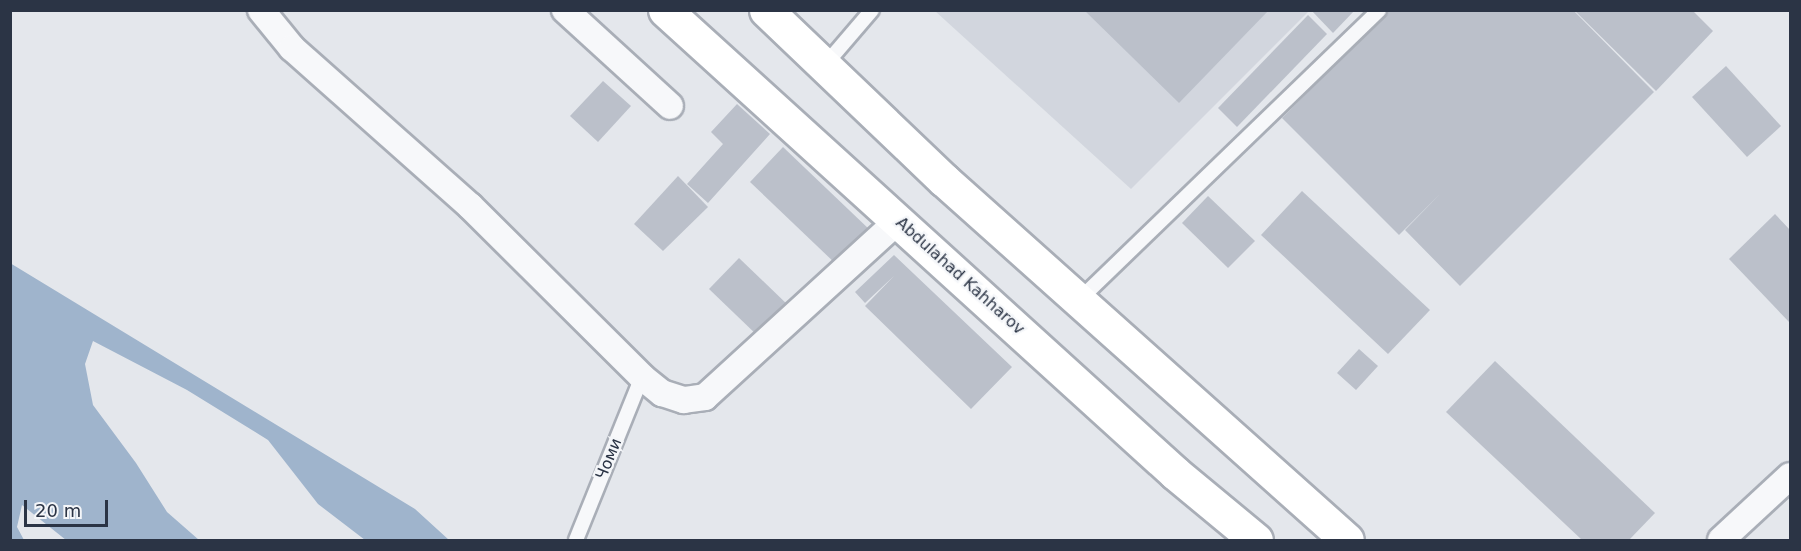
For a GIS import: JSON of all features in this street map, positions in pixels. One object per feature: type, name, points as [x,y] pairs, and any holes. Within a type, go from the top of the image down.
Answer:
[{"type":"main road","name":"Abdulahad Kahharov","points":[[665,10],[1175,472],[1256,540]]},
{"type":"main road","points":[[766,10],[944,180],[1347,540]]},
{"type":"street","points":[[261,10],[292,48],[470,206],[642,377],[662,393],[684,400],[705,397],[899,220]]},
{"type":"street","points":[[565,10],[670,106]]},
{"type":"street","points":[[1721,540],[1791,476]]},
{"type":"lane","points":[[825,65],[872,10]]},
{"type":"lane","points":[[1079,300],[1379,10]]},
{"type":"lane","name":"Чоми","points":[[576,540],[642,377]]},
{"type":"shaded area","points":[[935,11],[1309,11],[1131,189]]},
{"type":"water","points":[[10,263],[415,509],[449,540],[365,540],[318,504],[268,440],[187,390],[93,341],[85,364],[93,405],[136,463],[167,512],[199,540],[66,540],[22,505],[17,527],[24,540],[11,540]]},
{"type":"building","points":[[1084,10],[1269,10],[1179,103]]},
{"type":"building","points":[[1311,10],[1355,10],[1333,33]]},
{"type":"building","points":[[1390,10],[1573,10],[1654,92],[1460,286],[1405,230],[1440,194],[1399,235],[1282,118]]},
{"type":"building","points":[[1574,10],[1692,10],[1713,31],[1656,91]]},
{"type":"building","points":[[1308,15],[1327,34],[1237,127],[1218,108]]},
{"type":"building","points":[[1726,66],[1781,126],[1747,157],[1692,97]]},
{"type":"building","points":[[603,81],[631,106],[598,142],[570,116]]},
{"type":"building","points":[[737,104],[770,134],[708,203],[687,184],[723,144],[711,132]]},
{"type":"building","points":[[783,147],[871,231],[838,266],[750,182]]},
{"type":"building","points":[[678,176],[708,207],[663,251],[634,224]]},
{"type":"building","points":[[1302,191],[1430,310],[1388,354],[1261,235]]},
{"type":"building","points":[[1208,196],[1255,241],[1228,268],[1182,223]]},
{"type":"building","points":[[1775,214],[1790,230],[1790,323],[1729,259]]},
{"type":"building","points":[[894,255],[1012,367],[971,409],[865,306],[894,276],[865,303],[855,292]]},
{"type":"building","points":[[739,258],[790,307],[760,338],[709,289]]},
{"type":"building","points":[[1359,349],[1378,366],[1356,390],[1337,373]]},
{"type":"building","points":[[1495,361],[1655,513],[1629,540],[1582,540],[1446,412]]}]
